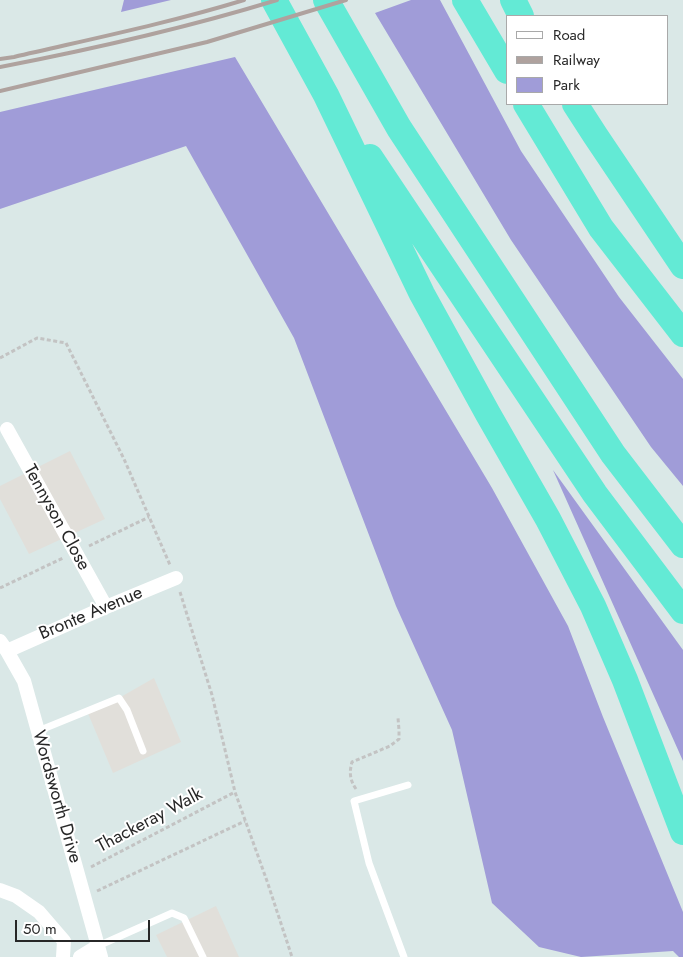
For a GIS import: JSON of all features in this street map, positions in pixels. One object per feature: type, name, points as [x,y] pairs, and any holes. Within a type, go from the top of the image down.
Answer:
[{"type":"highway","points":[[274,0],[326,95],[422,294],[548,519],[593,606],[625,680],[683,832]]},
{"type":"highway","points":[[326,0],[399,128],[613,454],[683,546]]},
{"type":"highway","points":[[465,0],[506,69]]},
{"type":"highway","points":[[326,95],[376,165],[595,494],[683,611]]},
{"type":"highway","points":[[527,105],[601,228],[683,334]]},
{"type":"highway","points":[[576,105],[683,266]]},
{"type":"street","name":"Tennyson Close","points":[[7,429],[106,607]]},
{"type":"street","name":"Bronte Avenue","points":[[4,646],[176,578]]},
{"type":"street","name":"Wordsworth Drive","points":[[4,646],[24,681],[100,951]]},
{"type":"street","points":[[0,890],[16,896],[39,912],[64,941],[63,957]]},
{"type":"street","points":[[80,957],[100,951]]},
{"type":"lane","points":[[38,731],[119,698],[127,710],[144,751]]},
{"type":"lane","points":[[404,957],[368,863],[354,801],[408,785]]},
{"type":"lane","points":[[100,951],[172,913],[184,918],[203,957]]},
{"type":"path","points":[[0,358],[37,338],[66,342],[124,459],[176,578],[212,695],[235,792],[292,957]]},
{"type":"path","points":[[361,799],[351,781],[349,771],[352,762],[390,746],[399,740],[398,718]]},
{"type":"path","name":"Thackeray Walk","points":[[78,874],[235,792]]},
{"type":"path","points":[[84,897],[245,820]]},
{"type":"shaded area","points":[[70,451],[105,519],[29,554],[0,499],[0,486]]},
{"type":"shaded area","points":[[154,678],[181,742],[113,773],[87,711],[119,698]]},
{"type":"shaded area","points":[[216,906],[239,957],[167,957],[156,935]]},
{"type":"green space","points":[[124,0],[171,0],[121,12]]},
{"type":"green space","points":[[411,0],[440,0],[521,151],[619,297],[683,379],[683,486],[651,447],[511,240],[375,13]]},
{"type":"green space","points":[[235,57],[492,488],[568,626],[683,912],[683,957],[679,957],[673,951],[581,957],[539,947],[492,903],[452,730],[396,606],[294,338],[186,146],[0,209],[0,112]]},
{"type":"green space","points":[[553,470],[683,650],[683,761]]},
{"type":"railway","points":[[0,59],[130,30],[244,0]]},
{"type":"railway","points":[[0,67],[139,37],[277,0]]},
{"type":"railway","points":[[0,91],[207,42],[346,0]]}]
